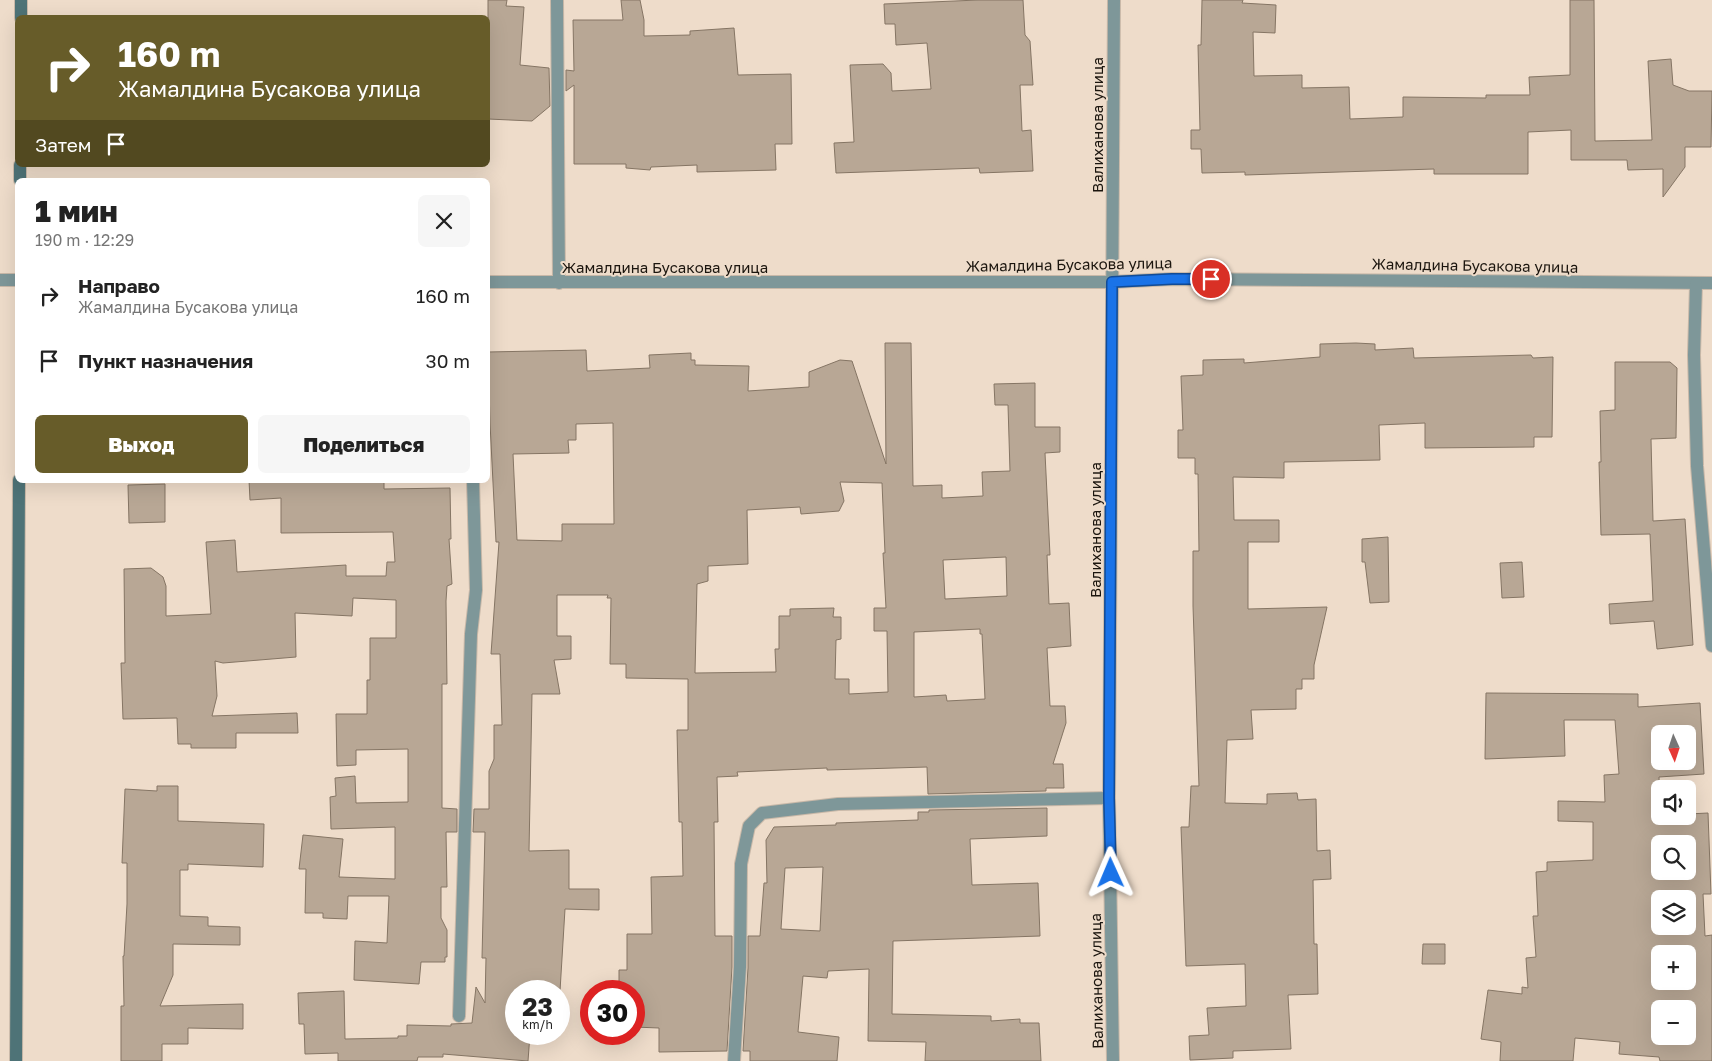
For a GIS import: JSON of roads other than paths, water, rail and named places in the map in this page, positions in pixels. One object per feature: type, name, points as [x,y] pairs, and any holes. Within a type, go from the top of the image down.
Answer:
[{"type":"main road","points":[[21,0],[21,15]]},
{"type":"main road","points":[[16,1061],[19,483]]},
{"type":"street","points":[[557,0],[559,283]]},
{"type":"street","name":"Валиханова улица","points":[[1113,1061],[1109,798],[1114,0]]},
{"type":"street","name":"Жамалдина Бусакова улица","points":[[490,282],[1112,282],[1172,279],[1712,284]]},
{"type":"street","points":[[0,280],[15,280]]},
{"type":"street","points":[[1696,284],[1694,355],[1697,466],[1712,646]]},
{"type":"street","points":[[459,1016],[471,634],[476,590],[473,483]]},
{"type":"street","points":[[734,1061],[740,967],[741,864],[749,826],[762,814],[838,804],[1109,798]]}]
